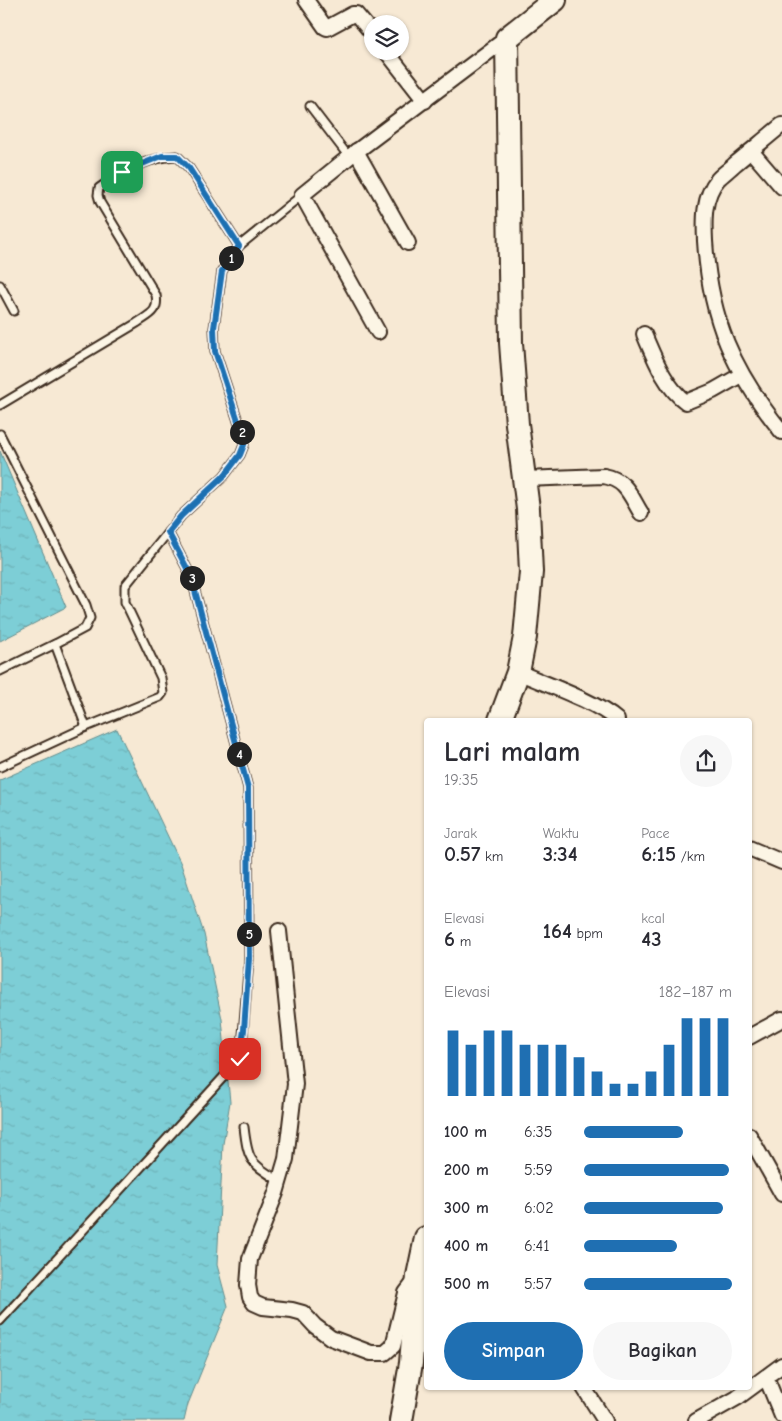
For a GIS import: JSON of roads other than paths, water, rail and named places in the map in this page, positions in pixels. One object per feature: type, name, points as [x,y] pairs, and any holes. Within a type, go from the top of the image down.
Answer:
[{"type":"highway","points":[[501,718],[518,672],[525,637],[531,572],[528,509],[517,424],[511,343],[507,163],[507,38],[555,0]]},
{"type":"highway","points":[[401,1421],[411,1363],[418,1276],[424,1248]]},
{"type":"street","points":[[306,0],[327,28],[353,14],[356,14],[364,24]]},
{"type":"street","points":[[378,332],[302,195],[352,154],[507,38]]},
{"type":"street","points":[[393,60],[425,101]]},
{"type":"street","points":[[782,125],[717,180],[706,203],[704,220],[706,265],[714,309],[721,332],[741,375],[782,432]]},
{"type":"street","points":[[751,151],[782,187]]},
{"type":"street","points":[[352,154],[408,243]]},
{"type":"street","points":[[644,334],[666,378],[680,398],[686,402],[713,391],[741,375]]},
{"type":"street","points":[[524,480],[604,476],[615,478],[624,486],[641,513]]},
{"type":"street","points":[[518,672],[578,698],[615,718]]},
{"type":"street","points":[[752,849],[782,862]]},
{"type":"street","points":[[279,931],[296,1080],[286,1159],[280,1182],[250,1259],[248,1285],[250,1297],[254,1303],[263,1307],[303,1313],[331,1338],[371,1353],[385,1353],[393,1346],[406,1293],[418,1276]]},
{"type":"street","points":[[752,1034],[782,1019]]},
{"type":"street","points":[[752,1140],[782,1194]]},
{"type":"street","points":[[752,1387],[782,1365]]},
{"type":"street","points":[[766,1377],[782,1416]]},
{"type":"street","points":[[585,1390],[604,1421]]},
{"type":"street","points":[[696,1421],[748,1390]]},
{"type":"lane","points":[[310,106],[352,154]]},
{"type":"lane","points":[[0,405],[154,311],[157,304],[156,294],[98,196],[100,188],[122,172],[162,156],[177,156],[189,168],[239,246]]},
{"type":"lane","points":[[0,767],[86,727],[160,697],[164,693],[161,678],[125,602],[125,586],[181,516],[224,476],[240,455],[244,445],[243,436],[215,351],[216,311],[222,271],[239,246],[302,195]]},
{"type":"lane","points":[[0,285],[14,311]]},
{"type":"lane","points":[[0,434],[86,606],[90,618],[85,628],[0,671]]},
{"type":"lane","points":[[0,1321],[240,1059],[249,959],[248,788],[191,576],[168,532]]},
{"type":"lane","points":[[55,644],[86,727]]},
{"type":"lane","points":[[244,1127],[249,1156],[258,1167],[280,1182]]},
{"type":"water","points":[[0,451],[66,607],[0,641]]},
{"type":"water","points":[[117,729],[181,864],[204,934],[222,1019],[230,1102],[223,1144],[217,1265],[228,1306],[188,1404],[184,1421],[0,1421],[0,780]]}]
